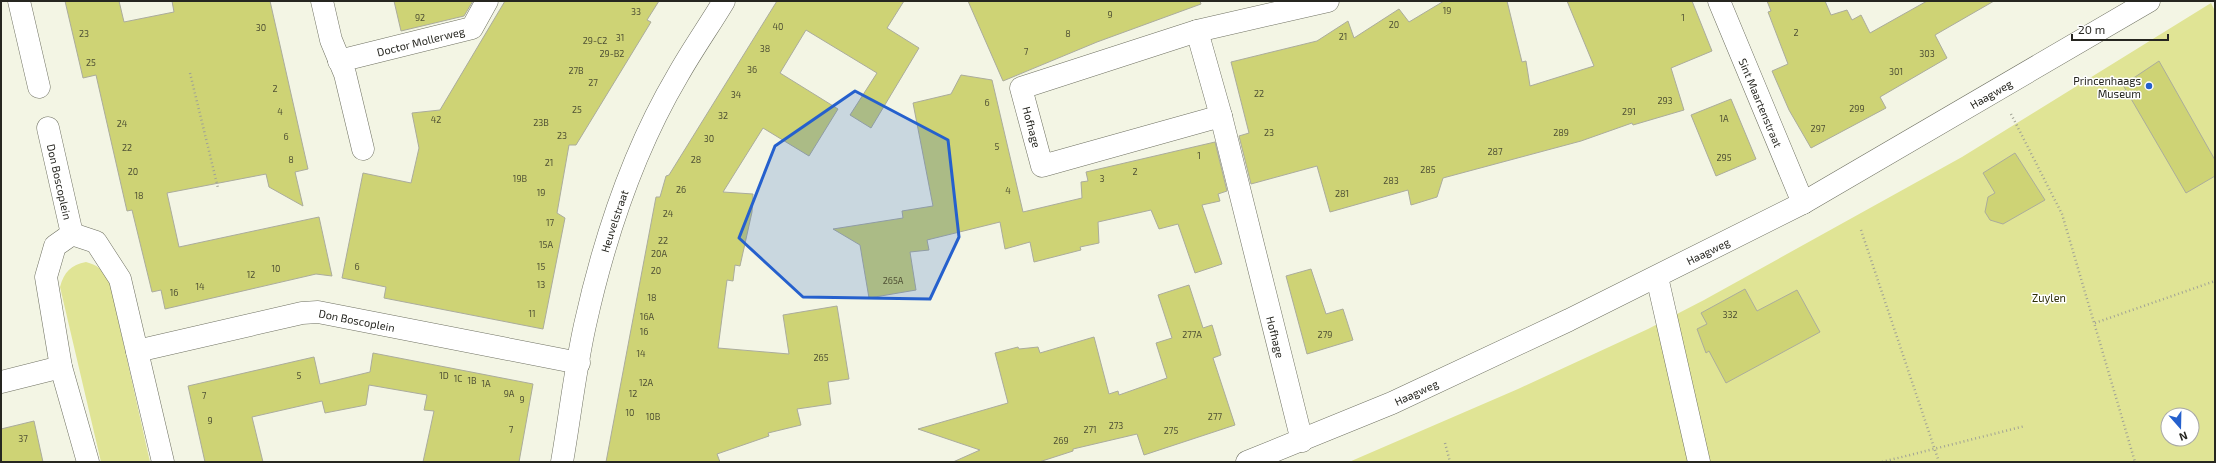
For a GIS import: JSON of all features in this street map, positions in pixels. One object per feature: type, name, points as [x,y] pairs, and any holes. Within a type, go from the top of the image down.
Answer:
[{"type":"street","points":[[19,1],[39,87]]},
{"type":"street","points":[[322,1],[331,40],[345,74],[363,149]]},
{"type":"street","name":"Doctor Mollerweg","points":[[340,61],[472,28],[487,1]]},
{"type":"street","name":"Heuvelstraat","points":[[562,462],[594,287],[616,214],[644,143],[677,76],[724,1]]},
{"type":"street","name":"Hofhage","points":[[1221,116],[1042,166],[1021,88],[1197,31],[1328,1]]},
{"type":"street","name":"Sint Maartenstraat","points":[[1719,1],[1803,203]]},
{"type":"street","name":"Haagweg","points":[[1247,462],[1302,441],[1460,372],[1569,320],[1803,203],[1999,90],[2149,1]]},
{"type":"street","name":"Hofhage","points":[[1197,31],[1221,116],[1302,441]]},
{"type":"street","name":"Don Boscoplein","points":[[48,128],[72,234]]},
{"type":"street","name":"Don Boscoplein","points":[[72,234],[96,242],[120,279],[163,462]]},
{"type":"street","name":"Don Boscoplein","points":[[72,234],[55,246],[46,278],[61,368],[88,462]]},
{"type":"street","points":[[1656,277],[1699,462]]},
{"type":"street","name":"Don Boscoplein","points":[[137,351],[302,313],[318,312],[579,363]]},
{"type":"street","points":[[1,382],[61,368]]},
{"type":"path","points":[[190,73],[218,188]]},
{"type":"path","points":[[1999,90],[2062,214],[2135,462]]},
{"type":"path","points":[[1861,230],[1939,462]]},
{"type":"path","points":[[2095,323],[2215,281]]},
{"type":"path","points":[[1882,462],[2025,426]]},
{"type":"path","points":[[1445,443],[1450,462]]},
{"type":"highlighted area","points":[[855,91],[948,140],[959,237],[930,299],[803,297],[739,238],[775,146]]},
{"type":"green space","name":"Zuylen","points":[[2211,3],[2215,11],[2215,462],[1349,462],[1518,389],[1648,329],[1704,300],[1962,157]]},
{"type":"green space","points":[[86,262],[99,268],[109,279],[150,462],[101,462],[60,287],[66,273],[72,267]]},
{"type":"building","points":[[65,1],[119,1],[124,22],[174,12],[172,1],[270,1],[308,169],[295,172],[303,206],[269,187],[266,174],[167,193],[179,247],[319,217],[332,276],[316,274],[165,309],[161,290],[152,292],[132,210],[127,211],[96,75],[83,78]]},
{"type":"building","points":[[394,1],[473,1],[464,16],[401,31]]},
{"type":"building","points":[[505,1],[659,1],[647,20],[651,22],[576,145],[569,145],[557,213],[565,218],[543,329],[384,298],[386,287],[342,278],[363,173],[411,183],[419,148],[412,113],[440,110]]},
{"type":"building","points":[[777,1],[904,1],[887,28],[919,48],[871,128],[850,115],[877,73],[806,30],[780,73],[838,109],[809,156],[763,128],[723,192],[753,194],[752,212],[740,266],[735,265],[733,281],[727,280],[718,348],[789,354],[783,315],[837,306],[849,379],[828,382],[831,404],[797,409],[801,425],[768,433],[769,436],[717,454],[720,462],[606,462],[656,197],[660,197],[666,176],[669,175]]},
{"type":"building","points":[[968,1],[1200,1],[1201,4],[1097,42],[1003,81]]},
{"type":"building","points":[[1444,1],[1507,1],[1522,62],[1526,61],[1530,86],[1594,66],[1567,1],[1692,1],[1712,51],[1671,68],[1684,110],[1633,125],[1632,123],[1581,141],[1443,178],[1437,197],[1411,205],[1408,190],[1330,212],[1317,166],[1251,184],[1239,136],[1249,133],[1231,62],[1317,41],[1348,21],[1354,38],[1399,9],[1409,22]]},
{"type":"building","points":[[1767,1],[1825,1],[1831,15],[1847,10],[1852,20],[1861,15],[1870,33],[1927,1],[1994,1],[1935,35],[1947,58],[1880,97],[1886,108],[1811,148],[1789,110],[1772,71],[1788,64],[1768,12],[1771,11]]},
{"type":"building","points":[[2159,61],[2215,160],[2215,176],[2186,193],[2123,85]]},
{"type":"building","points":[[961,75],[992,80],[1023,212],[1082,198],[1081,182],[1088,181],[1086,172],[1215,142],[1227,191],[1218,194],[1220,201],[1202,205],[1222,264],[1195,273],[1178,224],[1159,229],[1151,210],[1098,222],[1099,243],[1080,247],[1081,250],[1034,262],[1030,242],[1005,249],[1000,222],[927,240],[929,250],[910,252],[916,290],[869,298],[860,245],[833,229],[903,218],[902,211],[933,206],[913,103],[951,94]]},
{"type":"building","points":[[1731,99],[1756,159],[1716,176],[1691,115]]},
{"type":"building","points":[[2015,153],[2045,200],[2003,224],[1990,220],[1985,212],[1988,197],[1995,193],[1983,173]]},
{"type":"building","points":[[1311,269],[1326,314],[1343,309],[1353,340],[1307,354],[1286,276]]},
{"type":"building","points":[[1189,285],[1203,328],[1212,325],[1221,355],[1213,358],[1235,425],[1144,455],[1137,434],[1073,449],[1073,451],[1039,462],[953,462],[980,450],[918,429],[1008,403],[995,353],[1018,347],[1019,349],[1038,347],[1040,353],[1094,337],[1109,394],[1118,391],[1119,395],[1167,378],[1156,343],[1172,338],[1158,295]]},
{"type":"building","points":[[1745,289],[1757,311],[1797,290],[1820,332],[1726,383],[1709,351],[1706,353],[1697,329],[1707,324],[1701,313]]},
{"type":"building","points":[[373,353],[533,384],[519,462],[423,462],[434,411],[424,410],[427,395],[369,385],[366,405],[325,413],[322,401],[252,417],[263,462],[205,462],[188,386],[314,357],[320,384],[370,372]]},
{"type":"building","points":[[34,421],[43,462],[1,462],[1,429]]},
{"type":"place","name":"Princenhaags Museum","points":[[2149,86]]}]
